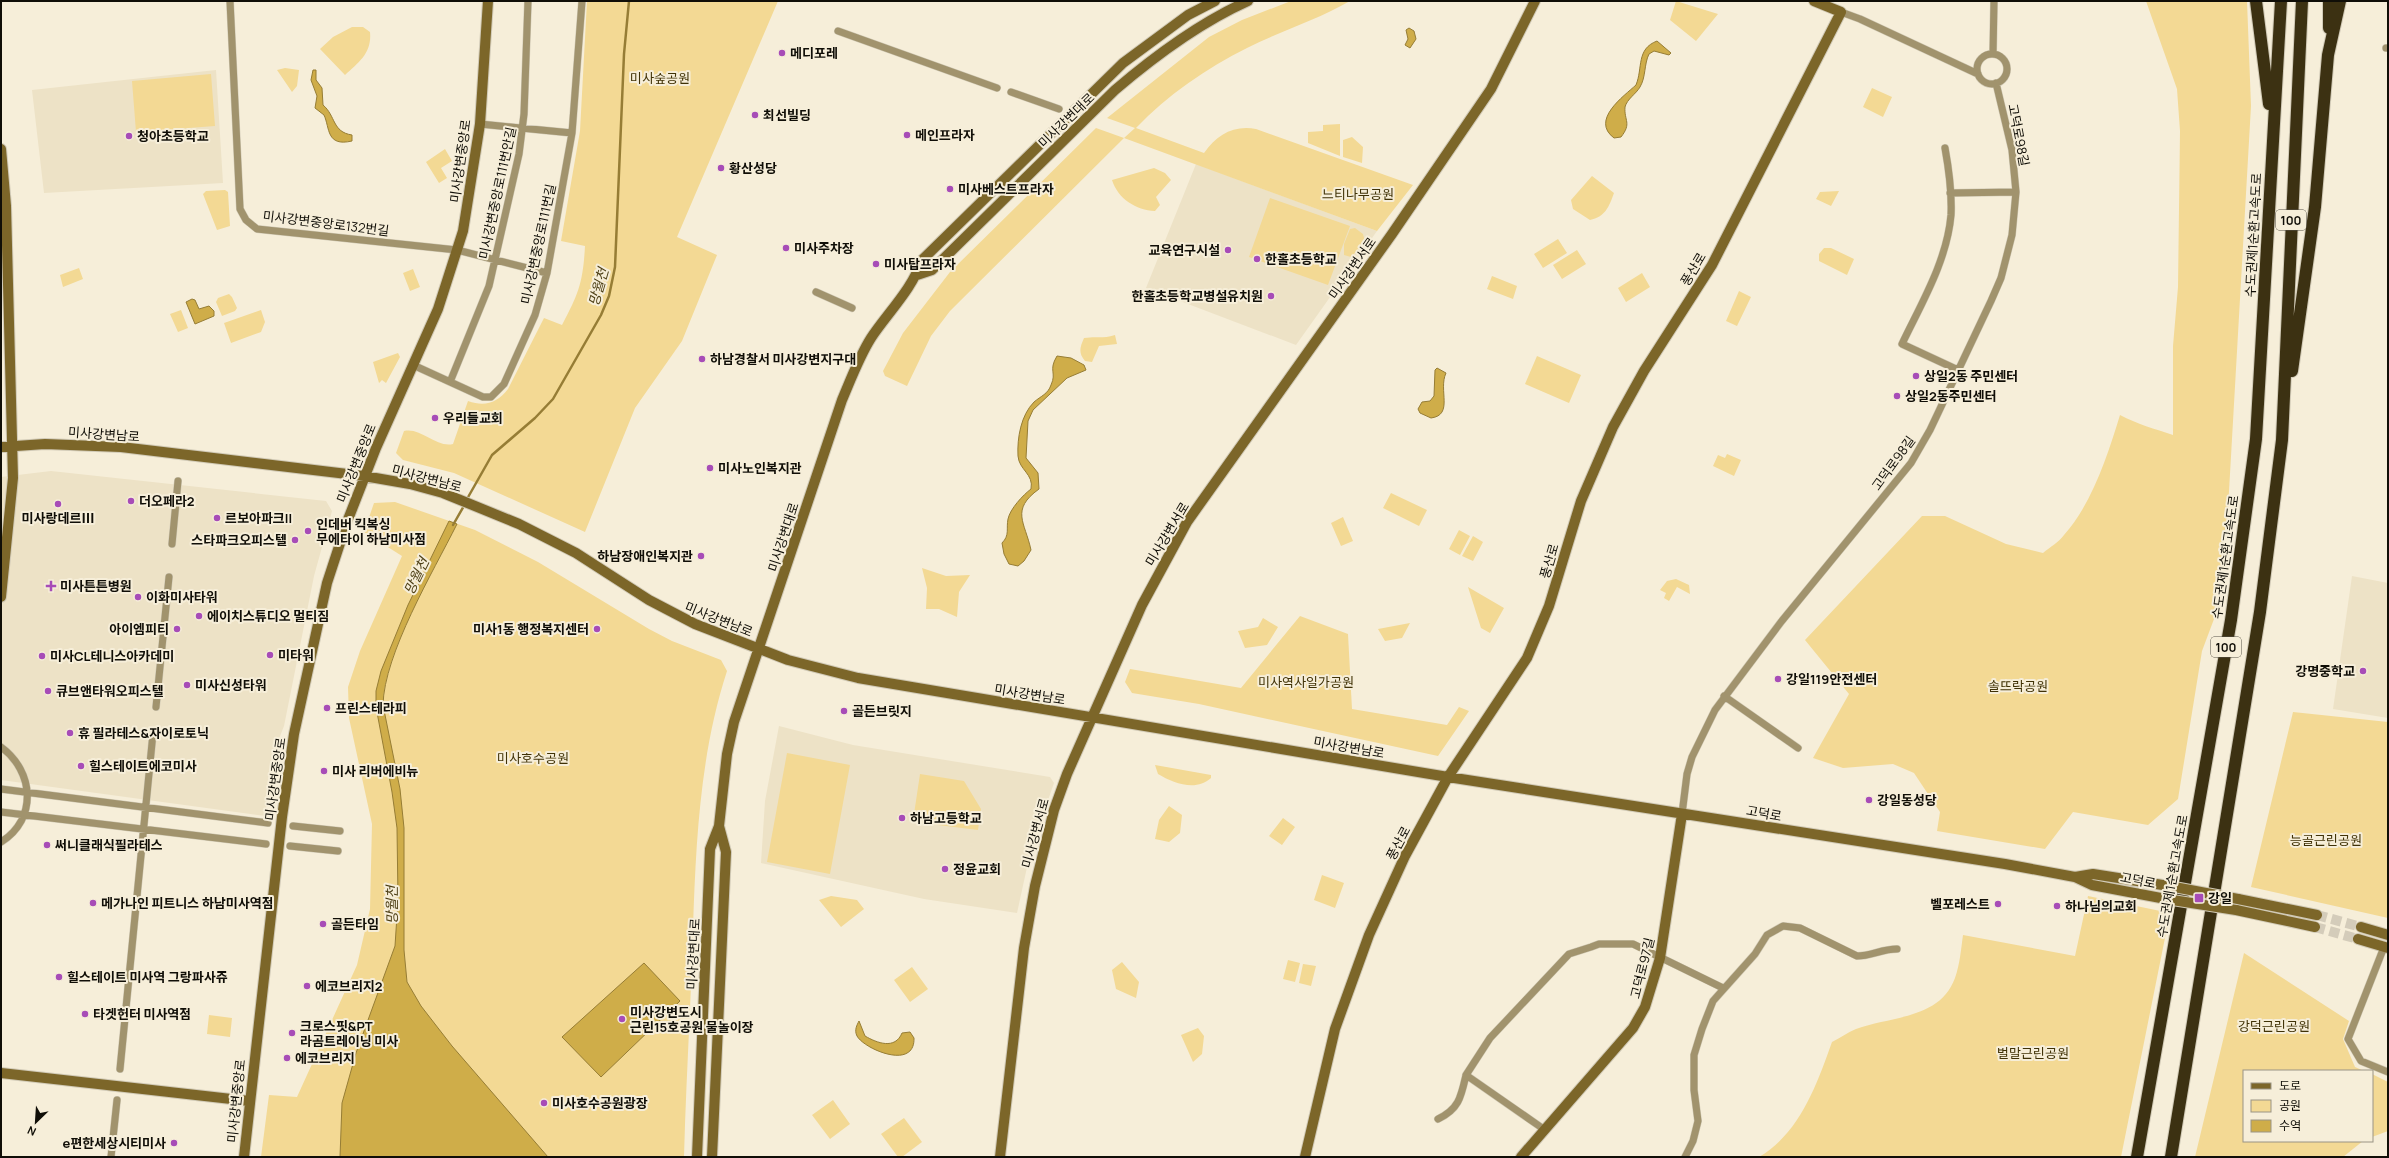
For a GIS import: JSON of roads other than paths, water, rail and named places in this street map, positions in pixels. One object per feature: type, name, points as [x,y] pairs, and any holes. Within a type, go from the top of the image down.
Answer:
[{"type":"highway","points":[[2256,1],[2272,133]]},
{"type":"highway","name":"수도권제1순환고속도로","points":[[2137,1157],[2231,620],[2256,439],[2272,133],[2281,1]]},
{"type":"highway","name":"100","points":[[2171,1157],[2260,612],[2282,440],[2302,1]]},
{"type":"highway","points":[[2282,440],[2315,207],[2328,56],[2330,1]]},
{"type":"highway","points":[[2328,56],[2340,1]]},
{"type":"main road","name":"미사강변중앙로","points":[[244,1157],[282,817],[294,734],[327,583],[364,476],[438,309],[462,232],[480,124],[488,1]]},
{"type":"main road","name":"미사강변대로","points":[[697,1157],[710,849],[719,826],[727,754],[734,722],[760,649],[842,400],[852,376],[871,339],[917,275],[921,261],[1098,85],[1151,42],[1188,15],[1215,1]]},
{"type":"main road","name":"미사강변대로","points":[[917,275],[932,270],[1115,90],[1139,70],[1207,21],[1248,1]]},
{"type":"main road","name":"미사강변서로","points":[[1000,1157],[1024,948],[1035,886],[1054,810],[1092,717],[1142,605],[1184,528],[1465,128],[1502,70],[1535,1]]},
{"type":"main road","points":[[1814,1],[1841,12]]},
{"type":"main road","name":"풍산로","points":[[1305,1157],[1335,1029],[1369,935],[1404,856],[1448,777],[1527,658],[1549,606],[1581,501],[1613,427],[1644,370],[1712,265],[1841,12]]},
{"type":"main road","points":[[1,149],[6,206],[6,446],[13,478],[1,597]]},
{"type":"main road","name":"미사강변남로","points":[[6,446],[45,444],[120,447],[364,476],[410,484],[442,493],[486,510],[588,559],[649,600],[677,616],[788,660],[858,678],[1448,777]]},
{"type":"main road","name":"고덕로","points":[[1448,777],[2075,876],[2093,874],[2169,886],[2238,898],[2317,915]]},
{"type":"main road","name":"고덕로97길","points":[[1521,1157],[1633,1028],[1645,1007],[1660,958],[1682,814]]},
{"type":"main road","name":"미사강변대로","points":[[712,1157],[726,852],[719,826]]},
{"type":"main road","name":"고덕로","points":[[2075,876],[2092,885],[2236,910],[2315,928]]},
{"type":"main road","points":[[2360,927],[2388,935]]},
{"type":"main road","points":[[2358,939],[2386,948]]},
{"type":"main road","points":[[1,1073],[250,1101]]},
{"type":"street","name":"미사강변중앙로132번길","points":[[230,1],[240,209],[246,220],[257,229],[457,250],[547,273]]},
{"type":"street","name":"미사강변중앙로111번안길","points":[[450,382],[479,312],[496,260],[523,129],[528,1]]},
{"type":"street","name":"미사강변중앙로111번길","points":[[413,365],[483,397],[491,397],[498,392],[504,384],[534,315],[547,273],[572,133],[582,1]]},
{"type":"street","points":[[1993,54],[1994,1]]},
{"type":"street","points":[[1841,12],[1860,18],[1978,74],[1984,81],[1996,83],[2005,78],[2007,69],[2004,60],[1993,54]]},
{"type":"street","points":[[838,31],[997,88]]},
{"type":"street","points":[[1978,74],[1981,60],[1993,54]]},
{"type":"street","name":"고덕로98길","points":[[1682,814],[1687,774],[1692,757],[1709,720],[1724,696],[1911,463],[1930,430],[2001,278],[2012,235],[2016,192],[2012,150],[1996,83]]},
{"type":"street","points":[[1011,92],[1059,109]]},
{"type":"street","points":[[480,124],[572,133]]},
{"type":"street","points":[[1945,148],[1951,214],[1942,255],[1902,344],[1958,370]]},
{"type":"street","points":[[1950,193],[2016,192]]},
{"type":"street","points":[[816,292],[852,308]]},
{"type":"street","points":[[172,544],[178,481]]},
{"type":"street","points":[[156,707],[169,577]]},
{"type":"street","points":[[1724,696],[1798,748]]},
{"type":"street","points":[[120,1070],[153,733]]},
{"type":"street","points":[[1,747],[17,761],[26,778],[28,793],[24,815],[17,827],[1,842]]},
{"type":"street","points":[[1,789],[268,823]]},
{"type":"street","points":[[1,812],[266,844]]},
{"type":"street","points":[[293,826],[340,831]]},
{"type":"street","points":[[290,846],[338,851]]},
{"type":"street","points":[[1685,1157],[1693,1141],[1698,1121],[1694,1090],[1694,1055],[1713,1001],[1723,988],[1755,954],[1767,935],[1783,926],[1800,928],[1857,956],[1867,956],[1887,949],[1897,949]]},
{"type":"street","points":[[1438,1119],[1450,1113],[1460,1099],[1466,1075],[1490,1038],[1569,954],[1599,944],[1634,944],[1723,988]]},
{"type":"street","points":[[2386,948],[2348,1039],[2361,1061],[2388,1072]]},
{"type":"street","points":[[1466,1075],[1545,1130]]},
{"type":"street","points":[[111,1157],[117,1100]]},
{"type":"water","points":[[1409,28],[1414,31],[1416,39],[1410,48],[1405,45],[1408,39],[1406,30]]},
{"type":"water","points":[[1657,41],[1671,53],[1669,55],[1654,51],[1649,54],[1642,83],[1625,107],[1627,122],[1626,128],[1621,137],[1614,138],[1608,131],[1606,124],[1607,116],[1617,102],[1636,85],[1643,54],[1650,44]]},
{"type":"water","points":[[313,70],[316,70],[316,80],[322,88],[323,105],[327,109],[337,127],[341,131],[352,135],[352,141],[344,142],[333,139],[330,135],[324,115],[315,108],[317,96],[311,80]]},
{"type":"water","points":[[192,299],[195,300],[199,309],[209,306],[214,311],[214,316],[195,324],[186,302]]},
{"type":"water","points":[[1057,356],[1071,358],[1084,365],[1086,370],[1067,378],[1033,410],[1028,421],[1026,458],[1038,473],[1039,489],[1025,503],[1022,510],[1023,524],[1031,550],[1024,561],[1018,566],[1009,564],[1004,554],[1002,543],[1007,535],[1008,519],[1011,511],[1021,498],[1031,489],[1030,479],[1019,461],[1019,434],[1023,420],[1030,407],[1050,388],[1053,381],[1053,365]]},
{"type":"water","points":[[1437,368],[1446,373],[1444,380],[1444,407],[1438,416],[1431,418],[1420,413],[1418,409],[1422,402],[1430,401],[1434,396],[1435,370]]},
{"type":"water","points":[[449,521],[457,524],[411,613],[392,662],[385,685],[383,705],[400,789],[404,828],[404,950],[407,982],[421,1006],[452,1046],[548,1157],[340,1157],[342,1103],[356,1053],[395,946],[398,900],[397,828],[392,792],[376,707],[376,691],[381,671],[408,605]]},
{"type":"water","name":"미사강변도시 근린15호공원 물놀이장","points":[[644,963],[680,1001],[601,1077],[562,1037]]},
{"type":"water","points":[[859,1021],[865,1036],[880,1043],[885,1044],[895,1042],[902,1033],[910,1032],[914,1038],[912,1048],[906,1053],[898,1055],[878,1051],[857,1036],[856,1030]]},
{"type":"waterway","name":"망월천","points":[[467,499],[492,455],[535,418],[553,399],[601,315],[609,296],[615,267],[624,54],[629,1]]},
{"type":"waterway","name":"망월천","points":[[453,525],[465,504]]},
{"type":"tunnel","points":[[2317,915],[2361,927]]},
{"type":"tunnel","points":[[2315,927],[2358,939]]},
{"type":"place","name":"메디포레","points":[[782,53]]},
{"type":"place","name":"최선빌딩","points":[[755,115]]},
{"type":"place","name":"메인프라자","points":[[907,135]]},
{"type":"place","name":"청아초등학교","points":[[129,136]]},
{"type":"place","name":"황산성당","points":[[721,168]]},
{"type":"place","name":"미사베스트프라자","points":[[950,189]]},
{"type":"place","name":"미사주차장","points":[[786,248]]},
{"type":"place","name":"교육연구시설","points":[[1228,250]]},
{"type":"place","name":"한홀초등학교","points":[[1257,259]]},
{"type":"place","name":"미사탑프라자","points":[[876,264]]},
{"type":"place","name":"한홀초등학교병설유치원","points":[[1271,296]]},
{"type":"place","name":"하남경찰서 미사강변지구대","points":[[702,359]]},
{"type":"place","name":"상일2동 주민센터","points":[[1916,376]]},
{"type":"place","name":"상일2동주민센터","points":[[1897,396]]},
{"type":"place","name":"우리들교회","points":[[435,418]]},
{"type":"place","name":"미사노인복지관","points":[[710,468]]},
{"type":"place","name":"더오페라2","points":[[131,501]]},
{"type":"place","name":"미사랑데르Ⅲ","points":[[58,504]]},
{"type":"place","name":"르보아파크II","points":[[217,518]]},
{"type":"place","name":"인데버 킥복싱 무에타이 하남미사점","points":[[308,531]]},
{"type":"place","name":"스타파크오피스텔","points":[[295,540]]},
{"type":"place","name":"하남장애인복지관","points":[[701,556]]},
{"type":"place","name":"미사튼튼병원","points":[[51,586]]},
{"type":"place","name":"이화미사타워","points":[[138,597]]},
{"type":"place","name":"에이치스튜디오 멀티짐","points":[[199,616]]},
{"type":"place","name":"아이엠피티","points":[[177,629]]},
{"type":"place","name":"미사1동 행정복지센터","points":[[597,629]]},
{"type":"place","name":"미타워","points":[[270,655]]},
{"type":"place","name":"미사CL테니스아카데미","points":[[42,656]]},
{"type":"place","name":"강명중학교","points":[[2363,671]]},
{"type":"place","name":"강일119안전센터","points":[[1778,679]]},
{"type":"place","name":"미사신성타워","points":[[187,685]]},
{"type":"place","name":"큐브앤타워오피스텔","points":[[48,691]]},
{"type":"place","name":"프린스테라피","points":[[327,708]]},
{"type":"place","name":"골든브릿지","points":[[844,711]]},
{"type":"place","name":"휴 필라테스&자이로토닉","points":[[70,733]]},
{"type":"place","name":"힐스테이트에코미사","points":[[81,766]]},
{"type":"place","name":"미사 리버에비뉴","points":[[324,771]]},
{"type":"place","name":"강일동성당","points":[[1869,800]]},
{"type":"place","name":"하남고등학교","points":[[902,818]]},
{"type":"place","name":"써니클래식필라테스","points":[[47,845]]},
{"type":"place","name":"정윤교회","points":[[945,869]]},
{"type":"place","name":"강일","points":[[2199,898]]},
{"type":"place","name":"메가나인 피트니스 하남미사역점","points":[[93,903]]},
{"type":"place","name":"벨포레스트","points":[[1998,904]]},
{"type":"place","name":"하나님의교회","points":[[2057,906]]},
{"type":"place","name":"골든타임","points":[[323,924]]},
{"type":"place","name":"힐스테이트 미사역 그랑파사쥬","points":[[59,977]]},
{"type":"place","name":"에코브리지2","points":[[307,986]]},
{"type":"place","name":"타겟헌터 미사역점","points":[[85,1014]]},
{"type":"place","name":"미사강변도시 근린15호공원 물놀이장","points":[[622,1019]]},
{"type":"place","name":"크로스핏&PT 라곰트레이닝 미사","points":[[292,1033]]},
{"type":"place","name":"에코브리지","points":[[287,1058]]},
{"type":"place","name":"미사호수공원광장","points":[[544,1103]]},
{"type":"place","name":"e편한세상시티미사","points":[[174,1143]]},
{"type":"park label","name":"미사숲공원","points":[[660,78]]},
{"type":"park label","name":"느티나무공원","points":[[1358,194]]},
{"type":"park label","name":"미사역사일가공원","points":[[1306,682]]},
{"type":"park label","name":"솔뜨락공원","points":[[2018,686]]},
{"type":"park label","name":"미사호수공원","points":[[533,758]]},
{"type":"park label","name":"능골근린공원","points":[[2326,840]]},
{"type":"park label","name":"강덕근린공원","points":[[2274,1026]]},
{"type":"park label","name":"벌말근린공원","points":[[2033,1053]]}]
